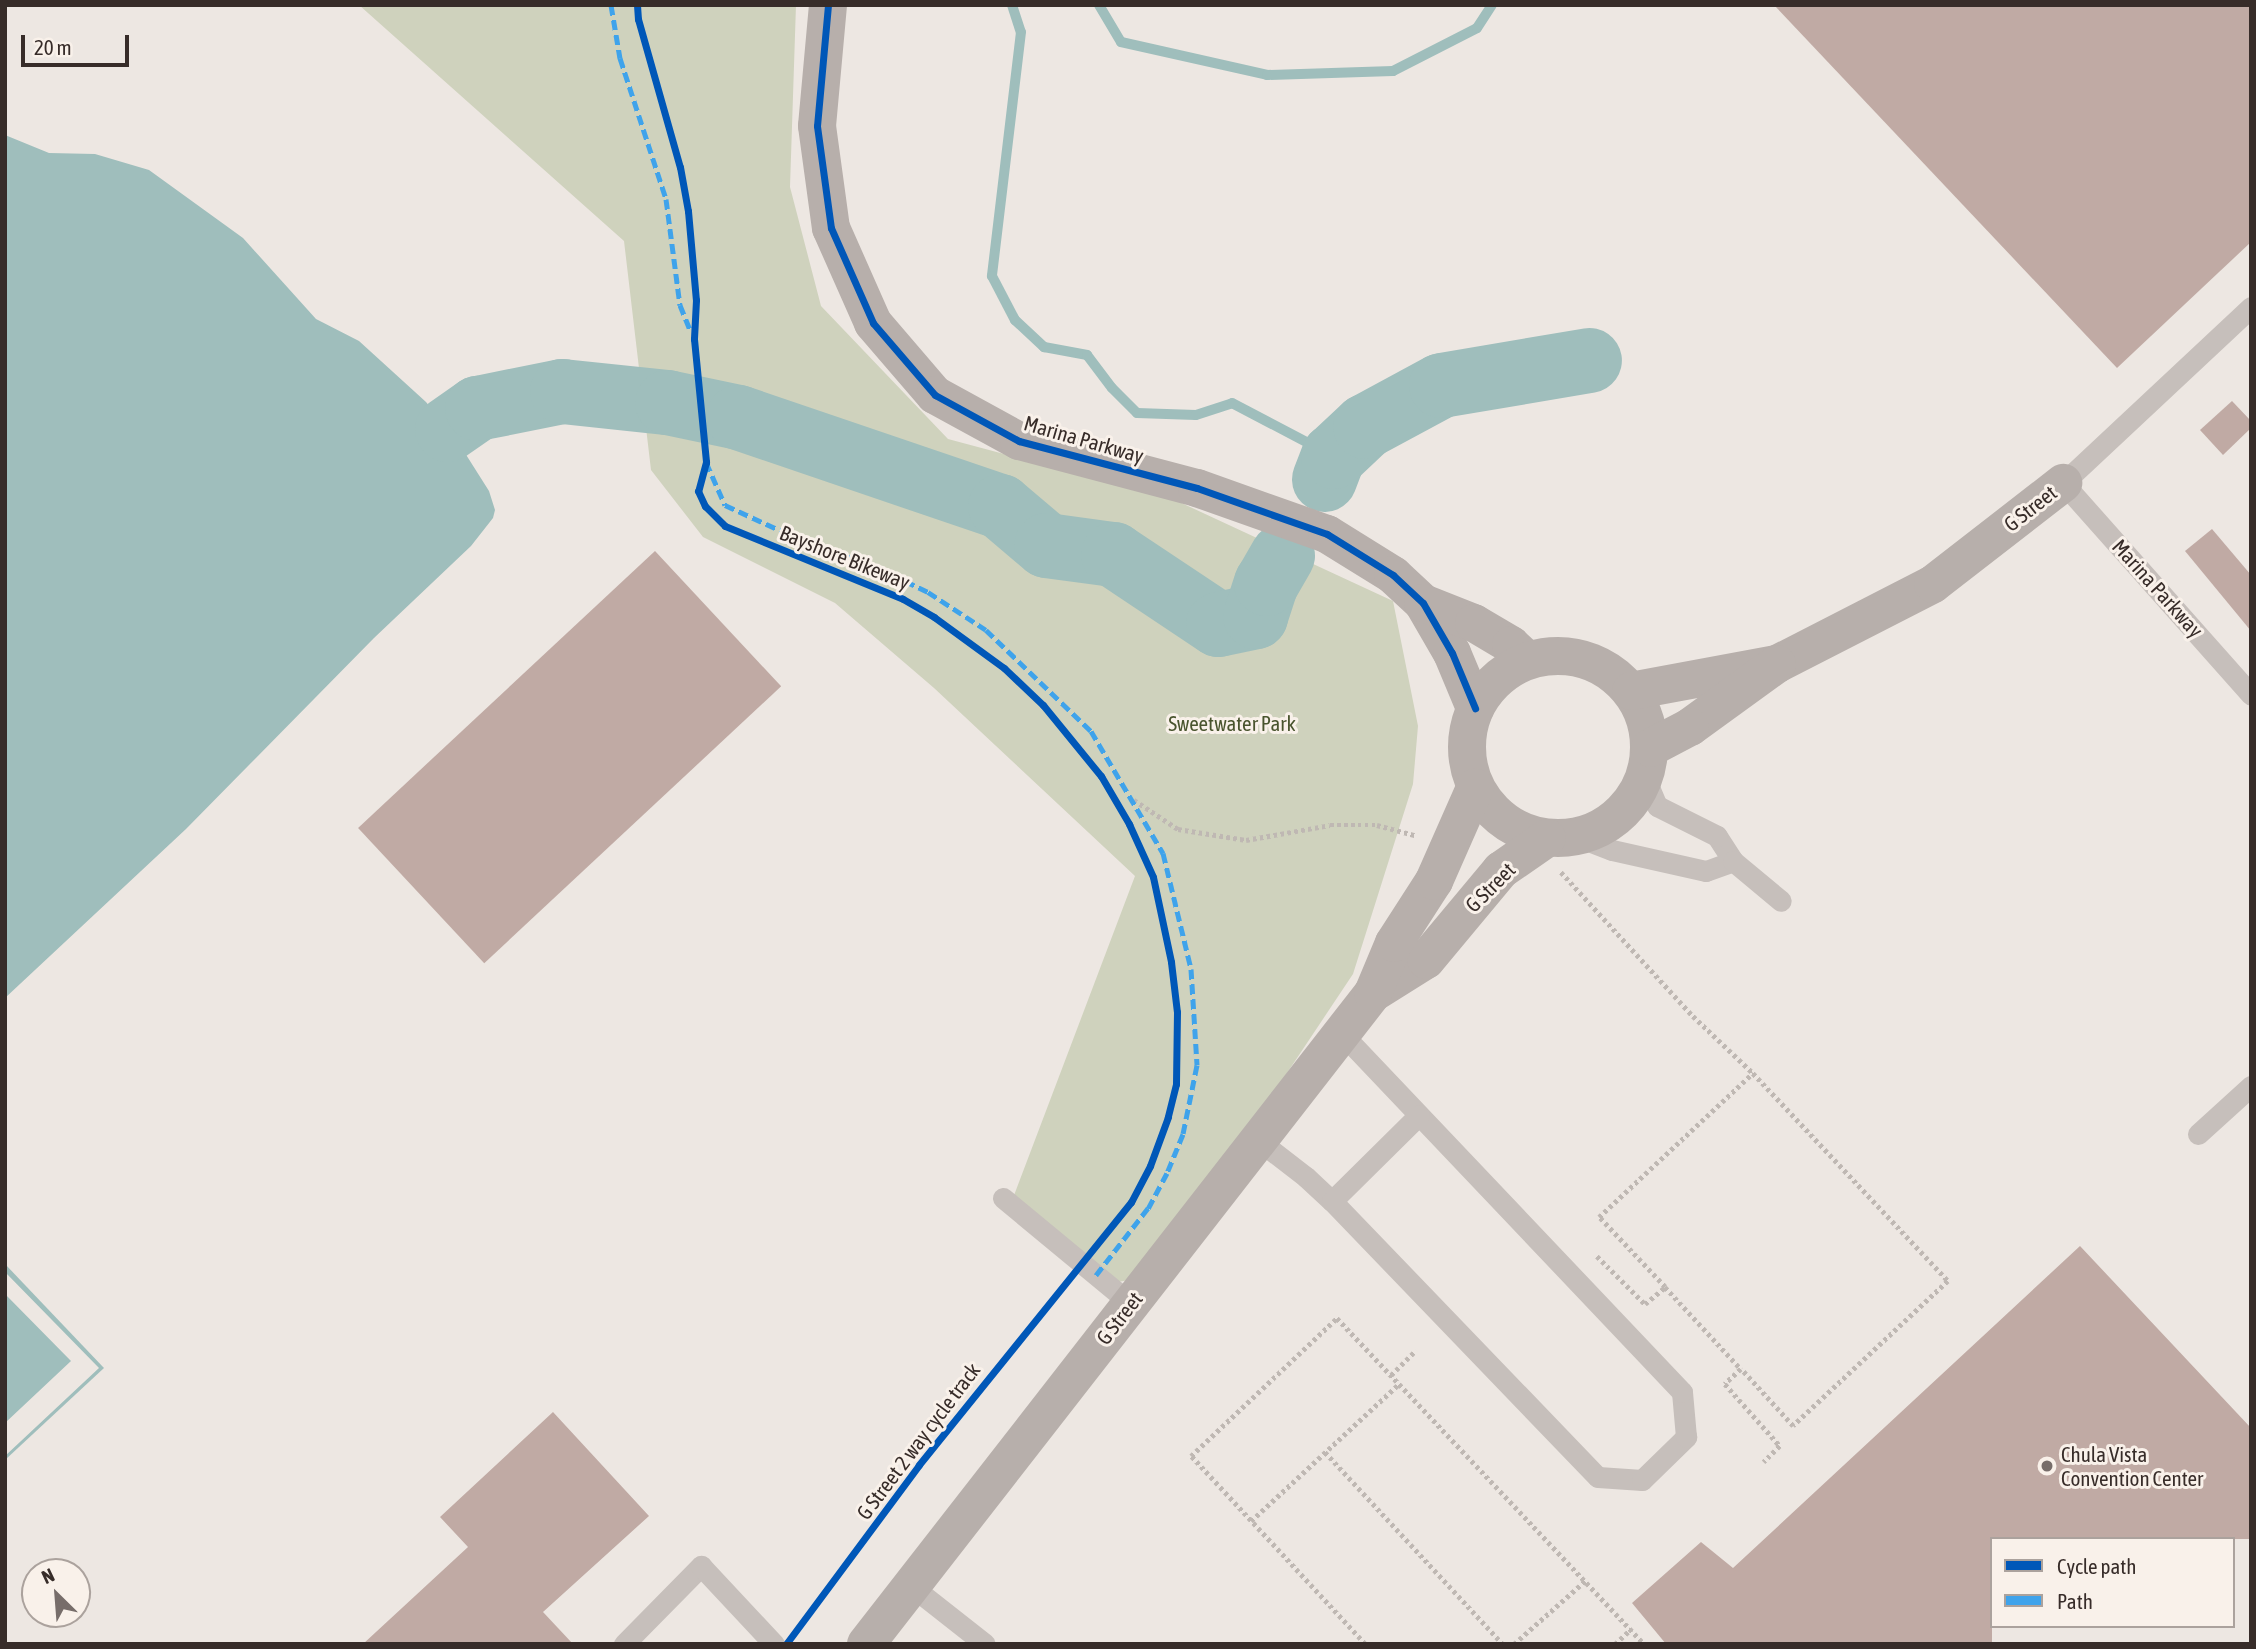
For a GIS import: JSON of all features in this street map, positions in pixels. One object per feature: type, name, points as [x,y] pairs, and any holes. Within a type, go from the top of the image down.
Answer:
[{"type":"street","name":"Marina Parkway","points":[[828,5],[817,126],[831,229],[873,323],[935,396],[1019,441],[1196,488],[1327,534],[1393,575],[1423,603],[1452,653],[1475,708]]},
{"type":"street","name":"G Street","points":[[1647,763],[1690,727],[1777,664],[1933,584],[2063,483]]},
{"type":"street","name":"Marina Parkway","points":[[1423,603],[1474,623],[1511,645],[1527,660]]},
{"type":"street","points":[[1553,655],[1582,658],[1610,670],[1632,691],[1646,718],[1647,763],[1630,804],[1606,825],[1562,849],[1518,830],[1493,813],[1475,788],[1466,759],[1467,729],[1475,708],[1497,677],[1527,660],[1553,655]]},
{"type":"street","name":"G Street","points":[[1632,691],[1777,664]]},
{"type":"street","name":"G Street","points":[[866,1644],[1373,993],[1394,943],[1434,881],[1475,788]]},
{"type":"street","name":"G Street","points":[[1373,993],[1426,960],[1502,870],[1562,849]]},
{"type":"lane","name":"G Street","points":[[2063,483],[2251,307]]},
{"type":"lane","name":"Marina Parkway","points":[[2063,483],[2251,695]]},
{"type":"lane","points":[[1647,763],[1657,806],[1717,836],[1733,862],[1781,901]]},
{"type":"lane","points":[[1562,849],[1612,850],[1706,871],[1733,862]]},
{"type":"lane","points":[[1258,1140],[1332,1201],[1598,1477],[1642,1480],[1686,1437],[1682,1392],[1341,1033]]},
{"type":"lane","points":[[2198,1134],[2251,1086]]},
{"type":"lane","points":[[1332,1201],[1419,1115]]},
{"type":"lane","points":[[1003,1198],[1130,1303]]},
{"type":"lane","points":[[624,1644],[701,1566],[774,1644]]},
{"type":"lane","points":[[910,1586],[985,1644]]},
{"type":"path","points":[[1134,800],[1178,829],[1246,841],[1330,825],[1377,825],[1428,838]]},
{"type":"path","points":[[1562,849],[1693,1016],[1753,1073],[1948,1280],[1793,1426],[1599,1217],[1753,1073]]},
{"type":"path","points":[[1589,1248],[1645,1304],[1665,1287]]},
{"type":"path","points":[[1365,1644],[1191,1456],[1337,1318],[1644,1644]]},
{"type":"path","points":[[1390,1374],[1416,1350]]},
{"type":"path","points":[[1741,1369],[1725,1384],[1780,1446],[1764,1462]]},
{"type":"path","points":[[1251,1521],[1400,1385]]},
{"type":"path","points":[[1325,1452],[1503,1644]]},
{"type":"path","points":[[1518,1642],[1585,1581]]},
{"type":"path","points":[[1615,1644],[1631,1629]]},
{"type":"green space","name":"Sweetwater Park","points":[[359,5],[796,5],[790,187],[821,306],[948,439],[1175,500],[1393,601],[1418,726],[1413,784],[1353,974],[1231,1157],[1130,1280],[1111,1283],[1013,1198],[1135,876],[934,688],[835,603],[703,537],[651,470],[624,241]]},
{"type":"water","points":[[5,135],[49,153],[95,154],[149,170],[243,238],[316,319],[359,341],[426,402],[458,442],[489,491],[495,510],[493,518],[471,546],[374,638],[186,829],[5,998]]},
{"type":"water","points":[[5,1264],[104,1368],[5,1460]]},
{"type":"pier","points":[[5,1272],[99,1368],[5,1456],[5,1423],[71,1361],[5,1294]]},
{"type":"building","points":[[1774,5],[2251,5],[2251,242],[2117,368]]},
{"type":"building","points":[[2232,401],[2251,421],[2251,428],[2223,455],[2200,430]]},
{"type":"building","points":[[2212,529],[2251,575],[2251,631],[2185,551]]},
{"type":"building","points":[[655,551],[781,686],[484,963],[358,828]]},
{"type":"building","name":"Chula Vista Convention Center","points":[[2080,1246],[2251,1428],[2251,1539],[1990,1537],[1992,1644],[1666,1644],[1632,1603],[1701,1542],[1733,1568]]},
{"type":"building","points":[[553,1412],[649,1516],[543,1612],[573,1644],[363,1644],[468,1547],[440,1517]]},
{"type":"waterway","points":[[1012,5],[1021,32],[992,276],[1015,320],[1044,347],[1087,355],[1112,388],[1137,413],[1196,415],[1232,403],[1333,456]]},
{"type":"waterway","points":[[1099,5],[1121,42],[1267,75],[1393,71],[1477,28],[1492,5]]},
{"type":"waterway","points":[[1324,479],[1333,456],[1365,426],[1441,385],[1589,360]]},
{"type":"waterway","points":[[447,429],[477,408],[562,391],[667,402],[738,417],[1000,506],[1046,545],[1113,554],[1218,624],[1255,616],[1266,583],[1282,555]]},
{"type":"marked path","points":[[611,5],[620,58],[666,199],[680,305],[690,330]]},
{"type":"marked path","points":[[706,462],[725,505],[786,533],[878,568],[928,592],[986,630],[1091,731],[1163,853],[1191,969],[1197,1065],[1183,1134],[1167,1173],[1148,1208],[1096,1275]]},
{"type":"cycle path","name":"Bayshore Bikeway","points":[[637,5],[638,19],[680,167],[688,211],[696,300],[694,339],[706,462],[698,491],[705,506],[725,526],[903,599],[934,617],[1004,668],[1043,705],[1101,776],[1129,824],[1153,877],[1171,962],[1177,1012],[1176,1084],[1168,1117],[1150,1166],[1131,1202],[919,1465],[786,1644]]},
{"type":"cycle path","points":[[828,5],[817,126],[831,228],[873,323],[935,395],[1019,441],[1197,488],[1327,534],[1393,575],[1423,603],[1452,653],[1475,708]]},
{"type":"place","name":"Chula Vista Convention Center","points":[[2047,1466]]}]
